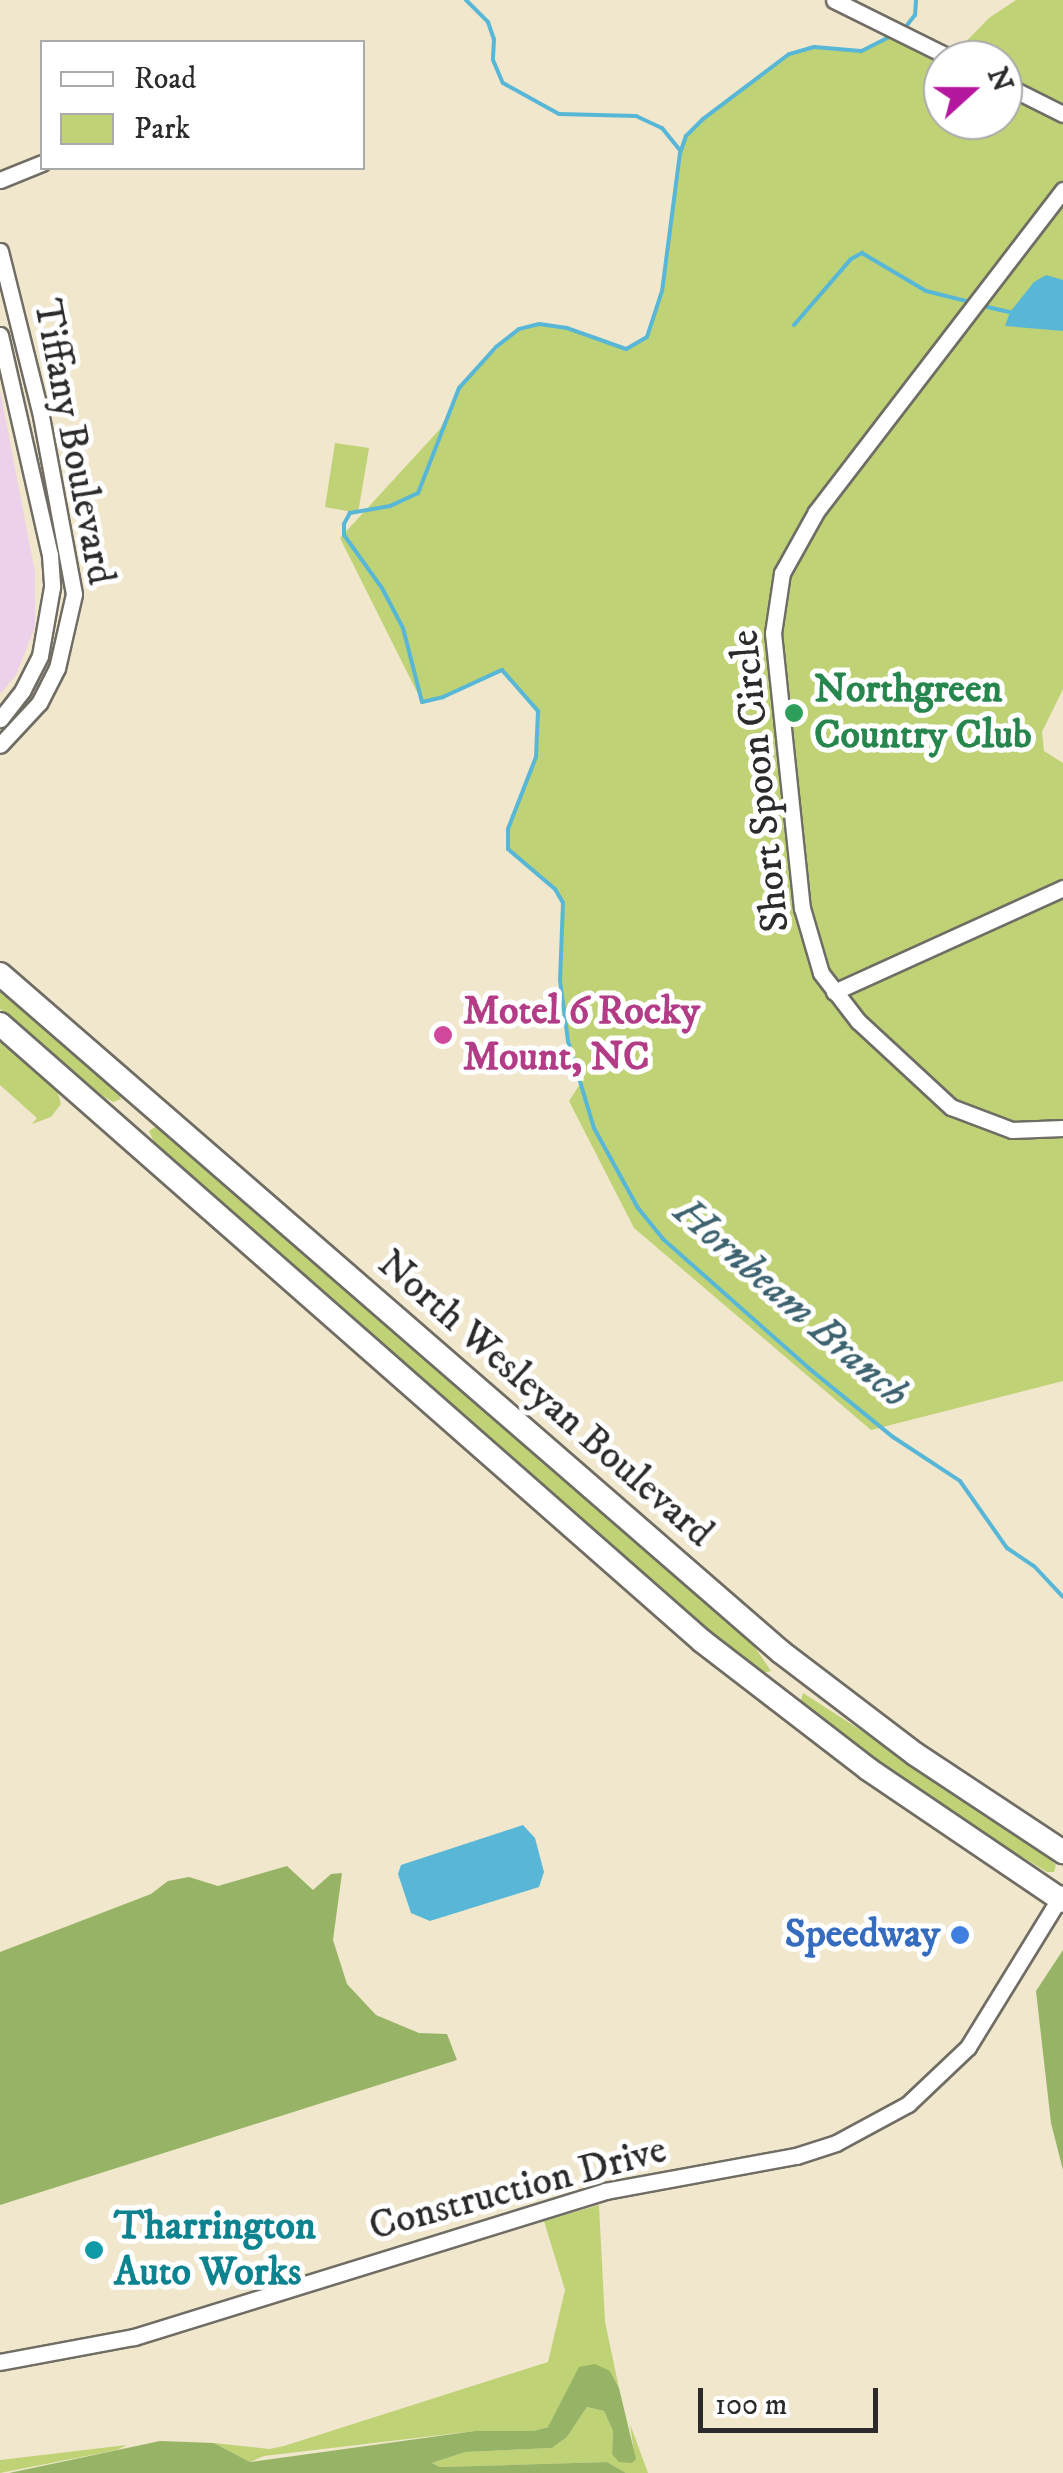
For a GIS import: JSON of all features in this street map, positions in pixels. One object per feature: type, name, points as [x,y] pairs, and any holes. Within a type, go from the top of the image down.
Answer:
[{"type":"highway","name":"North Wesleyan Boulevard","points":[[0,974],[146,1097],[644,1537],[801,1667],[915,1754],[1063,1852]]},
{"type":"highway","name":"North Wesleyan Boulevard","points":[[0,1024],[677,1619],[868,1769],[1062,1897]]},
{"type":"highway","points":[[118,1130],[146,1097]]},
{"type":"highway","points":[[775,1698],[801,1667]]},
{"type":"street","points":[[834,0],[923,44]]},
{"type":"street","points":[[1023,94],[1063,114]]},
{"type":"street","points":[[0,180],[40,164]]},
{"type":"street","name":"Short Spoon Circle","points":[[1063,190],[816,512],[792,553],[776,594],[774,654],[802,908],[813,954],[834,992],[886,1050],[951,1106],[1012,1130],[1063,1128]]},
{"type":"street","name":"Tiffany Boulevard","points":[[0,251],[41,416],[74,594],[57,668],[39,703],[0,746]]},
{"type":"street","name":"Tiffany Boulevard","points":[[0,335],[52,582],[40,656],[23,690],[0,719]]},
{"type":"street","points":[[834,992],[1063,888]]},
{"type":"street","name":"Construction Drive","points":[[0,2362],[116,2342],[605,2191],[796,2156],[836,2144],[908,2104],[968,2047],[1062,1897]]},
{"type":"shaded area","points":[[0,390],[35,573],[35,627],[16,675],[0,694]]},
{"type":"green space","name":"Northgreen Country Club","points":[[1016,0],[1063,0],[1063,689],[1042,732],[1044,751],[1063,763],[1063,1381],[871,1430],[634,1228],[569,1101],[580,1084],[560,996],[563,903],[555,889],[508,849],[508,829],[536,757],[538,711],[502,670],[443,697],[422,702],[340,538],[440,429],[466,378],[519,329],[539,324],[567,328],[626,349],[647,337],[662,291],[680,153],[686,136],[789,54],[814,47],[861,51],[889,38],[923,54],[923,140],[1023,140],[1023,40],[968,40],[989,18]]},
{"type":"green space","points":[[335,443],[369,448],[358,513],[325,507]]},
{"type":"green space","points":[[0,990],[111,1076],[121,1099],[113,1102],[103,1096],[0,1009]]},
{"type":"green space","points":[[0,1036],[56,1086],[61,1104],[51,1117],[32,1124],[37,1118],[0,1085]]},
{"type":"green space","points":[[158,1125],[746,1634],[771,1671],[758,1674],[730,1653],[156,1147],[149,1131]]},
{"type":"green space","points":[[803,1693],[1024,1835],[1056,1865],[1054,1872],[1047,1872],[905,1785],[800,1704]]},
{"type":"green space","points":[[287,1866],[313,1890],[331,1874],[342,1873],[333,1940],[347,1984],[376,2015],[419,2033],[447,2034],[457,2060],[0,2205],[0,1952],[151,1894],[168,1881],[189,1877],[218,1886]]},
{"type":"green space","points":[[1063,1950],[1063,2170],[1051,2123],[1036,1991]]},
{"type":"green space","points":[[599,2205],[605,2322],[619,2388],[610,2371],[548,2427],[533,2431],[475,2431],[264,2456],[250,2462],[214,2443],[269,2449],[284,2446],[548,2362],[565,2290],[544,2221]]},
{"type":"green space","points":[[595,2364],[610,2371],[619,2388],[636,2459],[632,2463],[619,2462],[612,2454],[613,2431],[604,2411],[587,2407],[567,2437],[552,2448],[465,2452],[432,2463],[440,2467],[607,2462],[626,2473],[9,2473],[160,2441],[214,2443],[250,2462],[475,2431],[533,2431],[548,2427],[579,2367]]},
{"type":"green space","points":[[587,2407],[604,2411],[613,2431],[612,2454],[635,2459],[630,2424],[648,2473],[626,2473],[607,2462],[440,2467],[432,2463],[464,2452],[552,2448],[567,2437]]},
{"type":"green space","points":[[127,2445],[117,2450],[0,2473],[0,2460]]},
{"type":"water","points":[[1046,275],[1063,280],[1063,331],[1005,326],[1010,312],[1034,282]]},
{"type":"water","points":[[523,1825],[535,1838],[544,1872],[539,1887],[430,1921],[411,1913],[398,1874],[401,1865]]},
{"type":"waterway","points":[[466,0],[488,22],[494,39],[493,60],[503,83],[559,114],[636,116],[662,128],[680,150]]},
{"type":"waterway","name":"Hornbeam Branch","points":[[904,29],[915,15],[916,0]]},
{"type":"waterway","name":"Hornbeam Branch","points":[[895,34],[861,51],[814,47],[789,54],[703,119],[686,136],[680,153],[662,291],[647,337],[626,349],[567,328],[539,324],[519,329],[496,347],[459,388],[418,493],[390,506],[350,513],[344,535],[382,588],[403,628],[422,702],[443,697],[502,670],[538,711],[536,757],[508,829],[508,849],[555,889],[563,903],[560,980],[568,1041],[594,1128],[638,1208],[663,1239],[811,1370],[893,1437],[960,1481],[1007,1548],[1034,1566],[1063,1597]]},
{"type":"waterway","points":[[794,325],[851,259],[862,253],[926,291],[970,302]]},
{"type":"waterway","points":[[979,305],[1010,312]]},
{"type":"place","name":"Northgreen Country Club","points":[[794,713]]},
{"type":"place","name":"Motel 6 Rocky Mount, NC","points":[[443,1035]]},
{"type":"place","name":"Speedway","points":[[960,1935]]},
{"type":"place","name":"Tharrington Auto Works","points":[[94,2250]]}]
